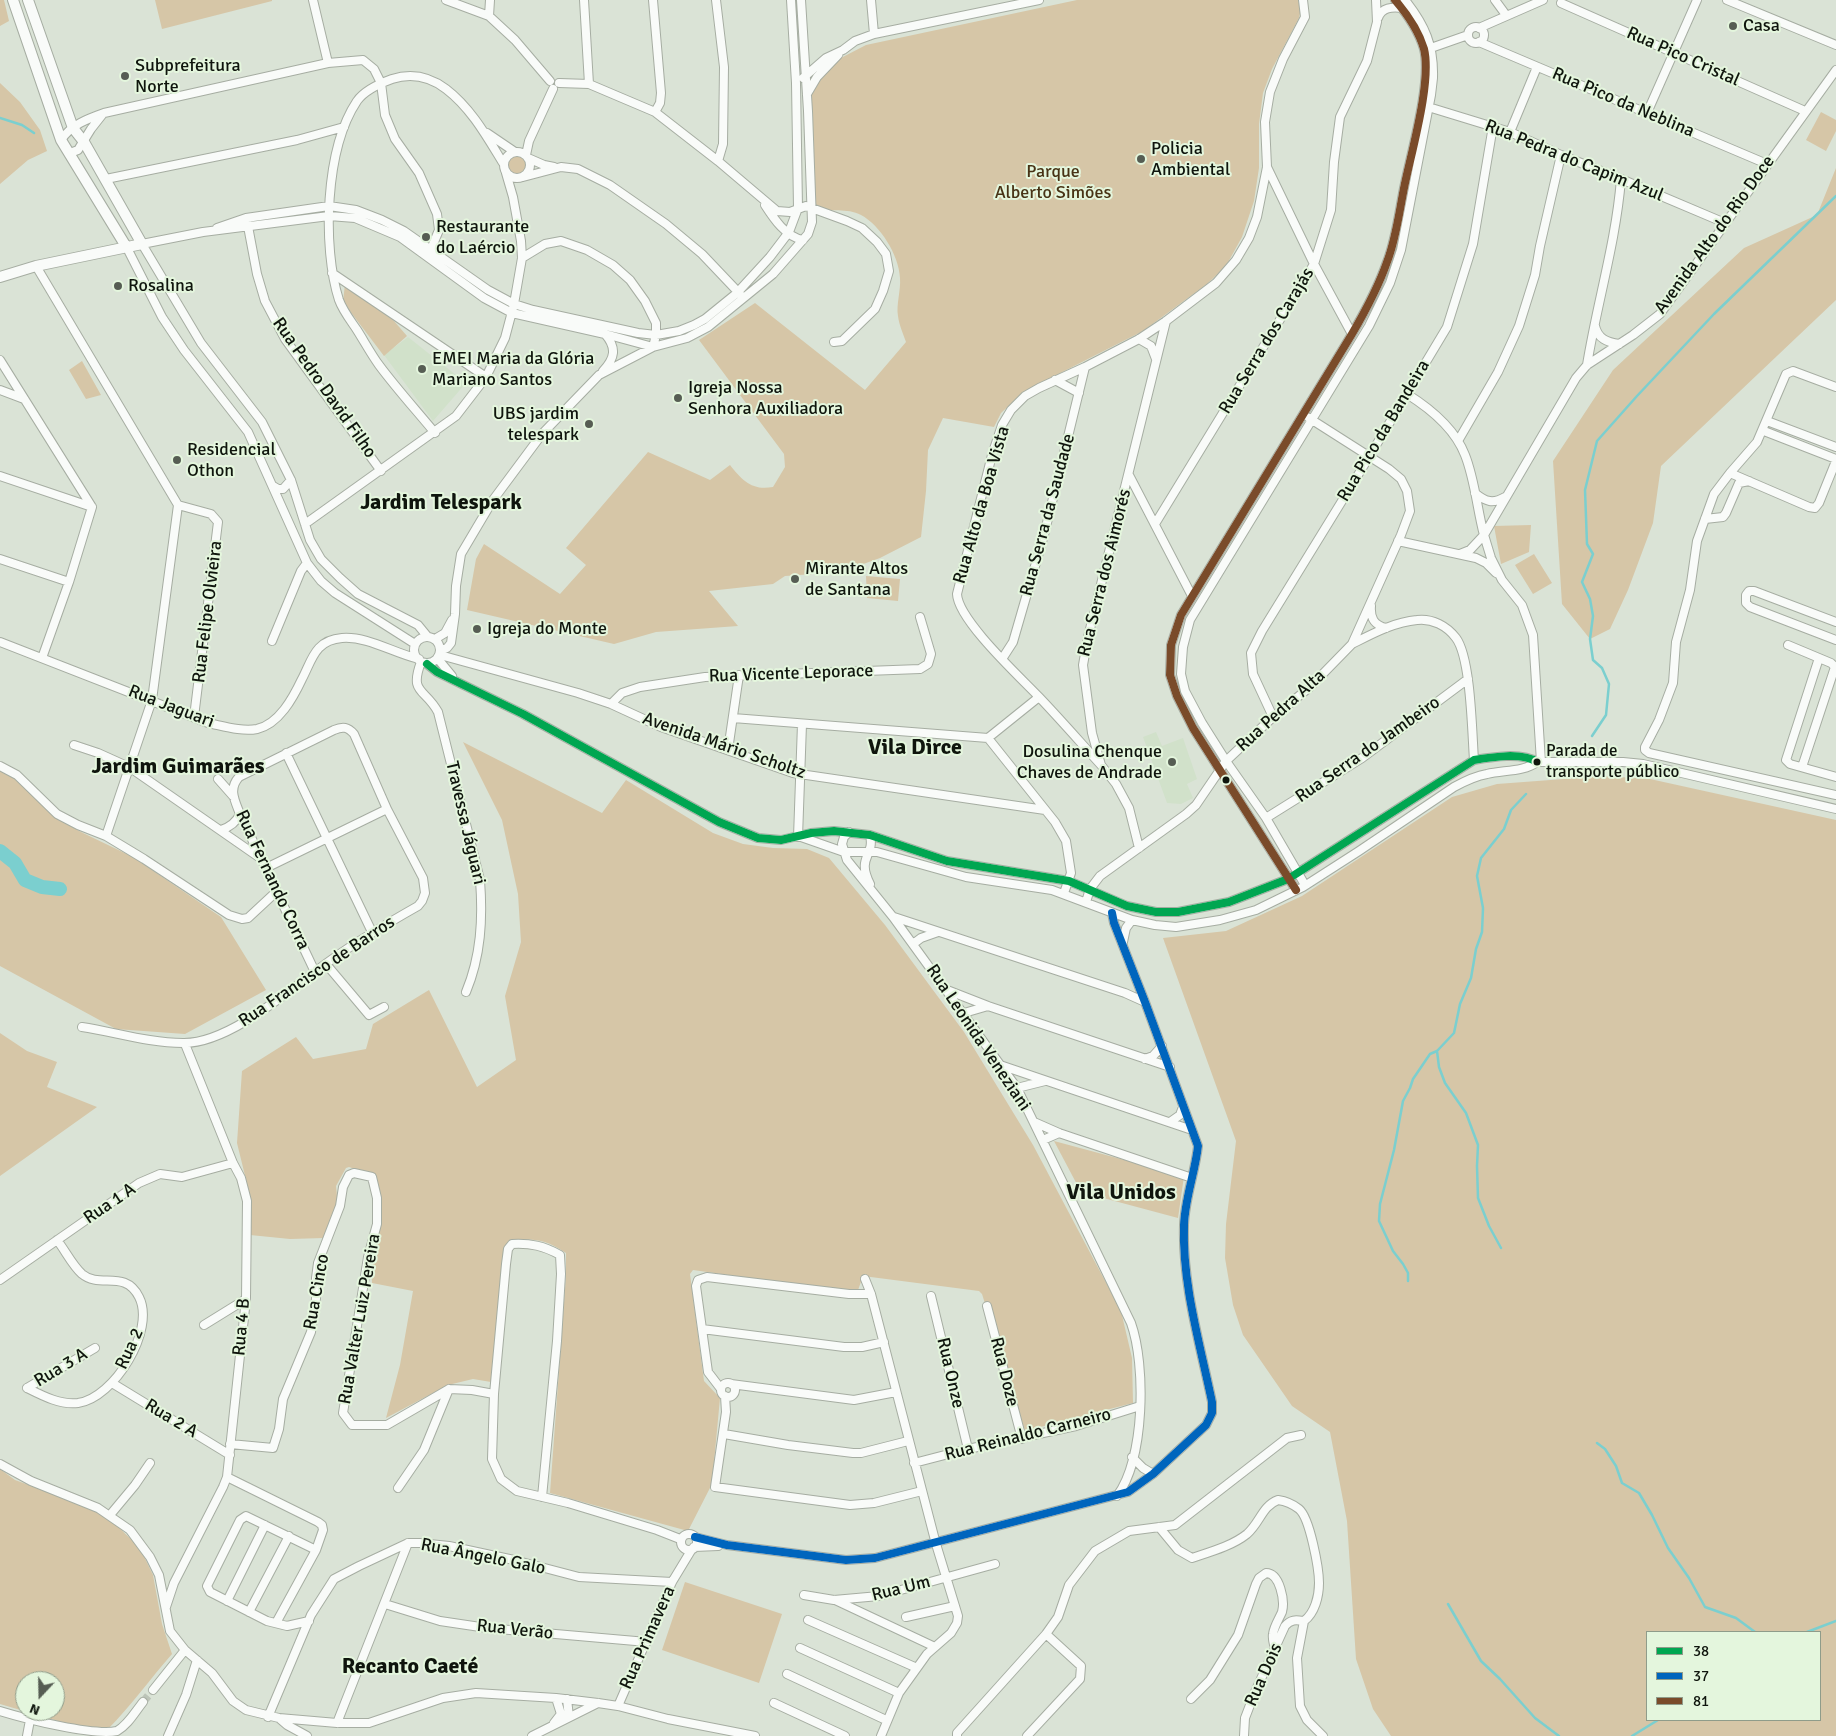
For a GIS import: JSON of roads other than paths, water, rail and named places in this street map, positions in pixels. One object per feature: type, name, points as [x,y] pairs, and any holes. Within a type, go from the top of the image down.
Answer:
[{"type":"main road","points":[[13,0],[61,140],[127,248]]},
{"type":"main road","points":[[0,277],[36,266],[142,244],[84,142],[73,128],[30,4]]},
{"type":"street","points":[[312,0],[328,63]]},
{"type":"street","points":[[446,0],[489,16],[515,40],[554,84],[589,84],[655,112],[718,160],[777,211],[790,212],[806,206],[862,228],[877,242],[886,254],[889,271],[884,291],[875,309],[842,341],[834,342]]},
{"type":"street","points":[[489,16],[490,0]]},
{"type":"street","points":[[584,0],[589,84]]},
{"type":"street","points":[[653,0],[661,93],[660,103],[655,112]]},
{"type":"street","points":[[716,0],[724,67],[723,144],[718,160]]},
{"type":"street","points":[[455,614],[446,633],[435,639],[426,636],[418,625],[358,594],[321,559],[310,540],[290,480],[262,422],[201,343],[142,244],[203,232],[329,216],[355,218],[400,237],[514,304],[533,310],[638,333],[656,335],[679,331],[694,325],[737,293],[770,257],[789,232],[798,208],[796,83],[791,0]]},
{"type":"street","points":[[599,375],[653,347],[696,334],[746,297],[773,274],[808,234],[812,222],[812,209],[801,0]]},
{"type":"street","points":[[871,0],[874,34]]},
{"type":"street","points":[[806,94],[816,76],[855,41],[874,34],[1039,0]]},
{"type":"street","name":"Rua Alto da Boa Vista","points":[[1101,765],[1002,659],[961,607],[957,594],[980,501],[1002,425],[1011,410],[1025,396],[1140,339],[1216,283],[1236,260],[1249,238],[1257,216],[1267,167],[1265,122],[1270,92],[1283,59],[1305,17],[1303,0]]},
{"type":"street","name":"Rua Serra dos Carajás","points":[[1155,524],[1314,264],[1331,210],[1334,162],[1340,117],[1367,61],[1377,22],[1376,0]]},
{"type":"street","points":[[1395,0],[1428,49]]},
{"type":"street","points":[[1296,890],[1193,728],[1177,696],[1170,675],[1170,645],[1181,615],[1192,596],[1352,334],[1378,288],[1388,260],[1433,78],[1425,29],[1406,0]]},
{"type":"street","points":[[1495,0],[1506,15]]},
{"type":"street","points":[[1473,40],[1472,28],[1480,28],[1543,0]]},
{"type":"street","points":[[1647,113],[1697,0]]},
{"type":"street","points":[[1726,0],[1836,45]]},
{"type":"street","name":"Rua Pico Cristal","points":[[1559,1],[1805,111]]},
{"type":"street","points":[[1377,22],[1380,12],[1386,9],[1402,8]]},
{"type":"street","points":[[1428,49],[1449,42],[1484,37],[1480,28]]},
{"type":"street","name":"Rua Pico da Neblina","points":[[1473,40],[1767,164]]},
{"type":"street","points":[[796,83],[806,77],[826,58],[843,50]]},
{"type":"street","points":[[61,140],[67,132],[85,120],[104,113],[328,63],[362,60],[374,69],[381,83],[385,115],[395,139],[419,173],[438,214],[439,230],[430,254]]},
{"type":"street","points":[[1510,132],[1537,67]]},
{"type":"street","name":"Avenida Alto do Rio Doce","points":[[1460,554],[1470,550],[1484,535],[1576,378],[1587,365],[1633,335],[1660,314],[1836,70]]},
{"type":"street","points":[[305,524],[381,471],[434,433],[456,416],[486,377],[505,338],[514,304],[522,258],[521,241],[513,197],[503,163],[482,129],[458,99],[445,88],[430,79],[414,76],[399,77],[381,83],[358,100],[344,127],[333,163],[329,206],[332,273],[340,303],[374,357],[434,433]]},
{"type":"street","points":[[513,197],[514,186],[529,171],[530,162],[527,157],[529,141],[554,84]]},
{"type":"street","points":[[1305,885],[1266,818],[1202,723],[1186,691],[1181,674],[1183,647],[1190,620],[1369,326],[1390,283],[1401,250],[1425,106]]},
{"type":"street","name":"Rua Pedra do Capim Azul","points":[[1425,106],[1510,132],[1725,223]]},
{"type":"street","points":[[70,154],[78,150],[91,128],[104,113]]},
{"type":"street","name":"Rua Pico da Bandeira","points":[[1273,717],[1253,674],[1251,653],[1262,630],[1447,327],[1473,244],[1493,126]]},
{"type":"street","points":[[106,179],[297,140],[344,127]]},
{"type":"street","points":[[482,129],[494,139],[527,157],[544,165],[578,169],[642,206],[702,254],[737,293],[746,297]]},
{"type":"street","points":[[503,163],[506,157],[529,141]]},
{"type":"street","points":[[1458,441],[1498,372],[1519,326],[1534,275],[1561,155]]},
{"type":"street","points":[[506,173],[513,178],[561,167]]},
{"type":"street","points":[[1267,167],[1314,264],[1352,334]]},
{"type":"street","points":[[1587,365],[1594,322],[1609,260],[1621,178]]},
{"type":"street","points":[[761,199],[774,219],[796,239],[803,240]]},
{"type":"street","points":[[203,232],[246,218],[329,206],[356,210],[404,231],[484,298],[512,313],[653,347]]},
{"type":"street","name":"Rua Pedro David Filho","points":[[246,218],[257,274],[265,301],[285,339],[381,471]]},
{"type":"street","points":[[522,258],[545,244],[561,241],[587,250],[613,265],[630,280],[645,301],[656,323],[653,347]]},
{"type":"street","points":[[127,248],[162,317],[184,350],[248,432],[299,549],[307,563],[321,581],[335,593],[415,647],[422,661],[440,655],[451,642],[461,554],[493,500],[542,434],[610,363],[613,356],[612,342],[605,334]]},
{"type":"street","points":[[36,266],[178,505],[152,700],[106,836]]},
{"type":"street","points":[[332,273],[486,377]]},
{"type":"street","name":"Rua Serra dos Aimorés","points":[[1139,848],[1129,808],[1116,784],[1101,765],[1092,733],[1083,665],[1166,321]]},
{"type":"street","points":[[1594,322],[1596,332],[1601,337],[1607,342],[1619,344]]},
{"type":"street","points":[[1140,339],[1154,348],[1157,364]]},
{"type":"street","points":[[0,360],[92,507],[69,582],[42,658]]},
{"type":"street","name":"Rua Serra da Saudade","points":[[1002,659],[1013,642],[1044,536],[1085,367]]},
{"type":"street","points":[[1836,387],[1793,371],[1789,372],[1783,378],[1764,431],[1714,494],[1697,541],[1690,590],[1676,642],[1673,683],[1645,750],[1649,753],[1836,795]]},
{"type":"street","points":[[1055,380],[1079,394]]},
{"type":"street","points":[[0,390],[24,399]]},
{"type":"street","points":[[1407,394],[1420,402],[1449,428],[1458,441],[1465,455],[1491,558],[1502,580]]},
{"type":"street","points":[[1303,415],[1389,469],[1401,479],[1407,491],[1410,511],[1352,644]]},
{"type":"street","points":[[1767,421],[1836,447]]},
{"type":"street","points":[[1730,473],[1815,508],[1819,503],[1836,460],[1764,431]]},
{"type":"street","points":[[1129,475],[1192,596]]},
{"type":"street","points":[[0,476],[92,507]]},
{"type":"street","points":[[273,486],[283,489],[290,480]]},
{"type":"street","points":[[1705,519],[1723,517],[1739,483],[1750,481]]},
{"type":"street","points":[[1475,493],[1488,502],[1496,502],[1505,497]]},
{"type":"street","points":[[283,510],[288,504],[298,505]]},
{"type":"street","name":"Rua Felipe Olvieira","points":[[178,505],[210,514],[218,522],[219,528],[194,718]]},
{"type":"street","points":[[1398,541],[1460,554],[1486,563],[1522,605],[1533,635],[1539,762]]},
{"type":"street","points":[[0,559],[69,582]]},
{"type":"street","points":[[272,640],[301,571],[307,563]]},
{"type":"street","points":[[1836,622],[1754,591],[1749,591],[1746,595],[1746,603],[1750,607],[1836,640]]},
{"type":"street","points":[[1372,600],[1372,618],[1379,626],[1386,628]]},
{"type":"street","name":"Rua Vicente Leporace","points":[[611,704],[622,693],[640,687],[705,677],[920,668],[928,664],[931,654],[920,617]]},
{"type":"street","points":[[1352,644],[1386,628],[1417,620],[1438,622],[1457,639],[1468,670],[1474,760],[1500,756],[1530,758],[1539,762],[1623,762],[1643,764],[1836,809]]},
{"type":"street","points":[[415,647],[422,637],[426,636]]},
{"type":"street","name":"Rua Jaguari","points":[[0,642],[194,718],[223,726],[257,729],[280,714],[302,679],[312,656],[328,642],[339,638],[356,638],[422,661],[437,672],[523,714],[719,822],[758,838],[781,840],[822,832],[849,832],[870,835],[947,861],[1069,881],[1133,908],[1156,912],[1178,912],[1230,902],[1288,879],[1474,760]]},
{"type":"street","points":[[435,639],[440,655]]},
{"type":"street","name":"Rua Pedra Alta","points":[[1086,902],[1090,889],[1105,871],[1177,822],[1196,805],[1226,761],[1273,717],[1310,686],[1352,644]]},
{"type":"street","points":[[1788,645],[1833,665],[1835,671],[1802,768]]},
{"type":"street","name":"Rua Jaguari","points":[[392,651],[415,647]]},
{"type":"street","name":"Rua Jaguari","points":[[440,655],[448,674],[457,681]]},
{"type":"street","name":"Avenida Mário Scholtz","points":[[440,655],[578,693],[611,704],[661,727],[801,774],[1044,810]]},
{"type":"street","points":[[1819,658],[1786,760],[1790,764],[1836,777]]},
{"type":"street","name":"Travessa Jáguari","points":[[422,661],[416,683],[418,689],[434,703],[438,712],[480,880],[482,902],[479,951],[466,992]]},
{"type":"street","points":[[728,750],[739,675]]},
{"type":"street","name":"Rua Serra do Jambeiro","points":[[1266,818],[1362,758],[1468,679]]},
{"type":"street","points":[[733,718],[988,738],[1038,697]]},
{"type":"street","points":[[800,837],[802,724]]},
{"type":"street","points":[[266,868],[326,838],[387,809],[354,734],[346,728],[340,727],[286,753],[326,838],[372,932]]},
{"type":"street","points":[[988,738],[1055,822],[1066,841],[1071,862],[1071,873],[1064,893]]},
{"type":"street","points":[[74,745],[130,767],[261,859]]},
{"type":"street","name":"Rua Fernando Corra","points":[[286,753],[238,778],[233,787],[233,796],[276,892],[315,972]]},
{"type":"street","name":"Rua Jaguari","points":[[800,837],[844,852],[877,852],[966,876],[1064,893],[1132,920],[1176,927],[1220,920],[1256,910],[1305,885],[1470,778],[1531,767],[1539,762]]},
{"type":"street","points":[[0,766],[17,775],[57,814],[106,836],[229,915],[236,918],[248,918],[276,892]]},
{"type":"street","points":[[218,779],[233,796]]},
{"type":"street","name":"Rua Francisco de Barros","points":[[82,1027],[185,1044],[209,1038],[232,1029],[265,1008],[372,932],[418,906],[425,892],[423,878],[387,809]]},
{"type":"street","points":[[220,830],[235,823],[240,814]]},
{"type":"street","points":[[849,832],[844,837],[842,844],[847,860],[877,897]]},
{"type":"street","points":[[870,835],[871,846],[865,858],[864,867],[865,875],[877,897]]},
{"type":"street","name":"Rua Leonida Veneziani","points":[[877,897],[964,1013],[1016,1088],[1132,1323],[1137,1340],[1140,1369],[1140,1406],[1132,1457],[1122,1488],[1117,1496]]},
{"type":"street","points":[[682,1542],[689,1534],[695,1538],[727,1545],[846,1560],[875,1558],[936,1544],[1117,1496],[1136,1487],[1153,1474],[1206,1424],[1212,1413],[1212,1402],[1190,1299],[1184,1226],[1186,1203],[1198,1146],[1170,1067],[1114,923],[1112,913]]},
{"type":"street","points":[[893,917],[1126,994],[1145,1002]]},
{"type":"street","points":[[1123,944],[1126,928],[1132,920]]},
{"type":"street","points":[[913,944],[921,938],[940,932]]},
{"type":"street","points":[[326,964],[369,1015],[384,1007]]},
{"type":"street","points":[[1126,994],[1131,991],[1137,981]]},
{"type":"street","points":[[946,989],[988,1006],[1170,1067]]},
{"type":"street","points":[[964,1013],[988,1006]]},
{"type":"street","name":"Rua 4 B","points":[[165,1608],[174,1583],[223,1487],[226,1476],[230,1455],[246,1299],[247,1201],[242,1178],[233,1163],[185,1044]]},
{"type":"street","points":[[1145,1059],[1153,1056],[1162,1046]]},
{"type":"street","points":[[1000,1065],[1192,1130]]},
{"type":"street","points":[[1016,1088],[1045,1080]]},
{"type":"street","points":[[1170,1122],[1180,1115],[1183,1107]]},
{"type":"street","points":[[1034,1122],[1059,1133],[1192,1178]]},
{"type":"street","points":[[1043,1140],[1059,1133]]},
{"type":"street","name":"Rua 1 A","points":[[0,1280],[140,1183],[160,1174],[182,1176],[202,1173],[233,1163]]},
{"type":"street","name":"Rua Cinco","points":[[230,1444],[273,1448],[279,1429],[283,1399],[311,1332],[316,1299],[318,1263],[340,1206],[344,1187],[349,1175],[354,1173],[372,1177]]},
{"type":"street","name":"Rua Valter Luiz Pereira","points":[[372,1177],[377,1198],[377,1224],[368,1257],[343,1413],[352,1425],[387,1426],[449,1389]]},
{"type":"street","name":"Rua 2","points":[[27,1388],[47,1398],[66,1402],[87,1400],[112,1383],[128,1362],[144,1325],[140,1298],[129,1285],[120,1280],[94,1279],[83,1274],[57,1240]]},
{"type":"street","points":[[542,1497],[557,1341],[561,1274],[560,1255],[546,1247],[530,1243],[512,1244],[508,1250],[494,1394],[492,1459],[501,1479],[517,1491],[657,1530],[680,1539],[687,1549],[727,1545]]},
{"type":"street","points":[[871,1294],[849,1294],[707,1277],[701,1278],[697,1283],[708,1372],[714,1380],[728,1390],[753,1388],[854,1400],[896,1392]]},
{"type":"street","points":[[865,1279],[884,1342],[936,1544],[958,1616],[958,1623],[951,1633],[927,1654],[899,1693],[886,1720],[881,1736]]},
{"type":"street","name":"Rua Onze","points":[[931,1296],[968,1450]]},
{"type":"street","points":[[204,1325],[246,1299]]},
{"type":"street","name":"Rua Doze","points":[[987,1306],[1022,1439]]},
{"type":"street","points":[[702,1329],[844,1348],[862,1347],[884,1342]]},
{"type":"street","name":"Rua 3 A","points":[[27,1388],[95,1348]]},
{"type":"street","name":"Rua 2 A","points":[[112,1383],[230,1455]]},
{"type":"street","points":[[398,1488],[424,1450],[449,1389],[472,1390],[494,1394]]},
{"type":"street","points":[[728,1390],[724,1434],[715,1487],[850,1505],[874,1503],[922,1492]]},
{"type":"street","name":"Rua Reinaldo Carneiro","points":[[914,1463],[1076,1426],[1140,1406]]},
{"type":"street","points":[[724,1434],[788,1445],[853,1453],[861,1453],[908,1441]]},
{"type":"street","points":[[957,1736],[957,1733],[1046,1634],[1058,1617],[1069,1585],[1095,1551],[1129,1530],[1175,1525],[1287,1438],[1300,1434]]},
{"type":"street","points":[[1132,1457],[1143,1468],[1153,1474]]},
{"type":"street","points":[[110,1515],[141,1478],[150,1463]]},
{"type":"street","points":[[0,1464],[31,1480],[98,1508],[130,1530],[150,1557],[159,1575],[170,1631],[185,1650],[212,1673],[237,1705],[246,1710],[268,1717],[360,1723],[379,1720],[443,1698],[466,1694],[556,1698],[618,1706],[668,1719],[755,1736]]},
{"type":"street","points":[[226,1476],[322,1525],[323,1530],[316,1550],[276,1623]]},
{"type":"street","points":[[1159,1527],[1178,1550],[1192,1558],[1246,1535],[1256,1525],[1271,1502],[1278,1500],[1299,1509],[1308,1526],[1319,1583],[1318,1597],[1314,1609],[1304,1621],[1297,1658],[1300,1706],[1307,1720],[1323,1736]]},
{"type":"street","points":[[309,1621],[287,1626],[276,1623],[249,1612],[210,1592],[207,1586],[243,1517],[249,1516],[316,1550]]},
{"type":"street","points":[[227,1601],[265,1525]]},
{"type":"street","points":[[249,1612],[289,1536]]},
{"type":"street","points":[[693,1548],[697,1542],[695,1538]]},
{"type":"street","name":"Rua Primavera","points":[[679,1570],[682,1542]]},
{"type":"street","points":[[337,1723],[408,1543]]},
{"type":"street","name":"Rua Ângelo Galo","points":[[268,1717],[309,1621],[334,1579],[408,1543],[449,1546],[579,1577],[672,1582]]},
{"type":"street","name":"Rua Primavera","points":[[618,1706],[672,1582],[693,1548]]},
{"type":"street","name":"Rua Um","points":[[804,1594],[834,1600],[879,1596],[995,1564]]},
{"type":"street","points":[[1191,1699],[1218,1669],[1238,1635],[1259,1578],[1266,1573],[1276,1579],[1281,1595],[1282,1611],[1272,1634],[1275,1649]]},
{"type":"street","points":[[834,1600],[935,1647]]},
{"type":"street","name":"Rua Verão","points":[[385,1604],[440,1621],[487,1628],[647,1642]]},
{"type":"street","points":[[906,1617],[955,1606]]},
{"type":"street","points":[[808,1620],[917,1668]]},
{"type":"street","name":"Rua Dois","points":[[1244,1736],[1245,1718],[1249,1706],[1285,1626],[1295,1620],[1304,1621]]},
{"type":"street","points":[[1027,1736],[1080,1679],[1081,1666],[1046,1634]]},
{"type":"street","points":[[800,1648],[899,1693]]},
{"type":"street","points":[[153,1690],[185,1650]]},
{"type":"street","points":[[168,1736],[183,1702],[197,1660]]},
{"type":"street","points":[[787,1674],[886,1720]]},
{"type":"street","points":[[551,1726],[558,1720],[561,1714],[556,1698]]},
{"type":"street","points":[[568,1699],[569,1718]]},
{"type":"street","points":[[33,1721],[77,1735],[107,1735],[118,1730],[126,1723],[143,1702]]},
{"type":"street","points":[[532,1736],[598,1703]]},
{"type":"street","points":[[774,1703],[846,1736]]},
{"type":"street","points":[[0,1711],[15,1716]]},
{"type":"street","points":[[279,1718],[287,1725],[308,1736]]},
{"type":"street","points":[[27,1736],[30,1721]]},
{"type":"waterway","points":[[0,118],[22,125],[34,133]]},
{"type":"waterway","points":[[1592,736],[1606,715],[1609,684],[1602,668],[1593,660],[1590,639],[1593,616],[1590,599],[1582,582],[1593,554],[1587,544],[1585,490],[1597,441],[1714,314],[1836,196]]},
{"type":"waterway","points":[[1408,1281],[1408,1273],[1393,1251],[1379,1221],[1380,1204],[1394,1150],[1403,1101],[1413,1079],[1430,1054],[1437,1051],[1454,1033],[1460,1004],[1471,978],[1476,949],[1482,932],[1483,908],[1477,876],[1481,858],[1504,829],[1511,810],[1526,794]]},
{"type":"waterway","points":[[0,851],[15,863],[25,880],[42,887],[60,889]]},
{"type":"waterway","points":[[1437,1051],[1439,1067],[1445,1083],[1466,1113],[1478,1145],[1478,1198],[1489,1226],[1501,1248]]},
{"type":"waterway","points":[[1597,1443],[1605,1449],[1616,1466],[1622,1483],[1639,1493],[1668,1548],[1689,1578],[1705,1607],[1736,1618],[1754,1631]]},
{"type":"waterway","points":[[1448,1604],[1481,1661],[1535,1718],[1559,1736]]},
{"type":"waterway","points":[[1810,1631],[1836,1621]]},
{"type":"waterway","points":[[1632,1736],[1656,1721]]},
{"type":"tunnel","points":[[143,1702],[153,1690]]},
{"type":"place","name":"Casa","points":[[1733,26]]},
{"type":"place","name":"Subprefeitura Norte","points":[[125,76]]},
{"type":"place","name":"Policia Ambiental","points":[[1141,159]]},
{"type":"place","name":"Restaurante do Laércio","points":[[426,237]]},
{"type":"place","name":"Rosalina","points":[[118,286]]},
{"type":"place","name":"EMEI Maria da Glória Mariano Santos","points":[[422,369]]},
{"type":"place","name":"Igreja Nossa Senhora Auxiliadora","points":[[678,398]]},
{"type":"place","name":"UBS jardim telespark","points":[[589,424]]},
{"type":"place","name":"Residencial Othon","points":[[177,460]]},
{"type":"place","name":"Mirante Altos de Santana","points":[[795,579]]},
{"type":"place","name":"Igreja do Monte","points":[[477,629]]},
{"type":"place","name":"Dosulina Chenque Chaves de Andrade","points":[[1172,762]]},
{"type":"place","name":"Parada de transporte público","points":[[1537,762]]},
{"type":"district","name":"Jardim Telespark","points":[[441,503]]},
{"type":"district","name":"Vila Dirce","points":[[915,748]]},
{"type":"district","name":"Jardim Guimarães","points":[[178,767]]},
{"type":"district","name":"Vila Unidos","points":[[1121,1193]]},
{"type":"district","name":"Recanto Caeté","points":[[410,1667]]},
{"type":"park label","name":"Parque Alberto Simões","points":[[1053,182]]}]
